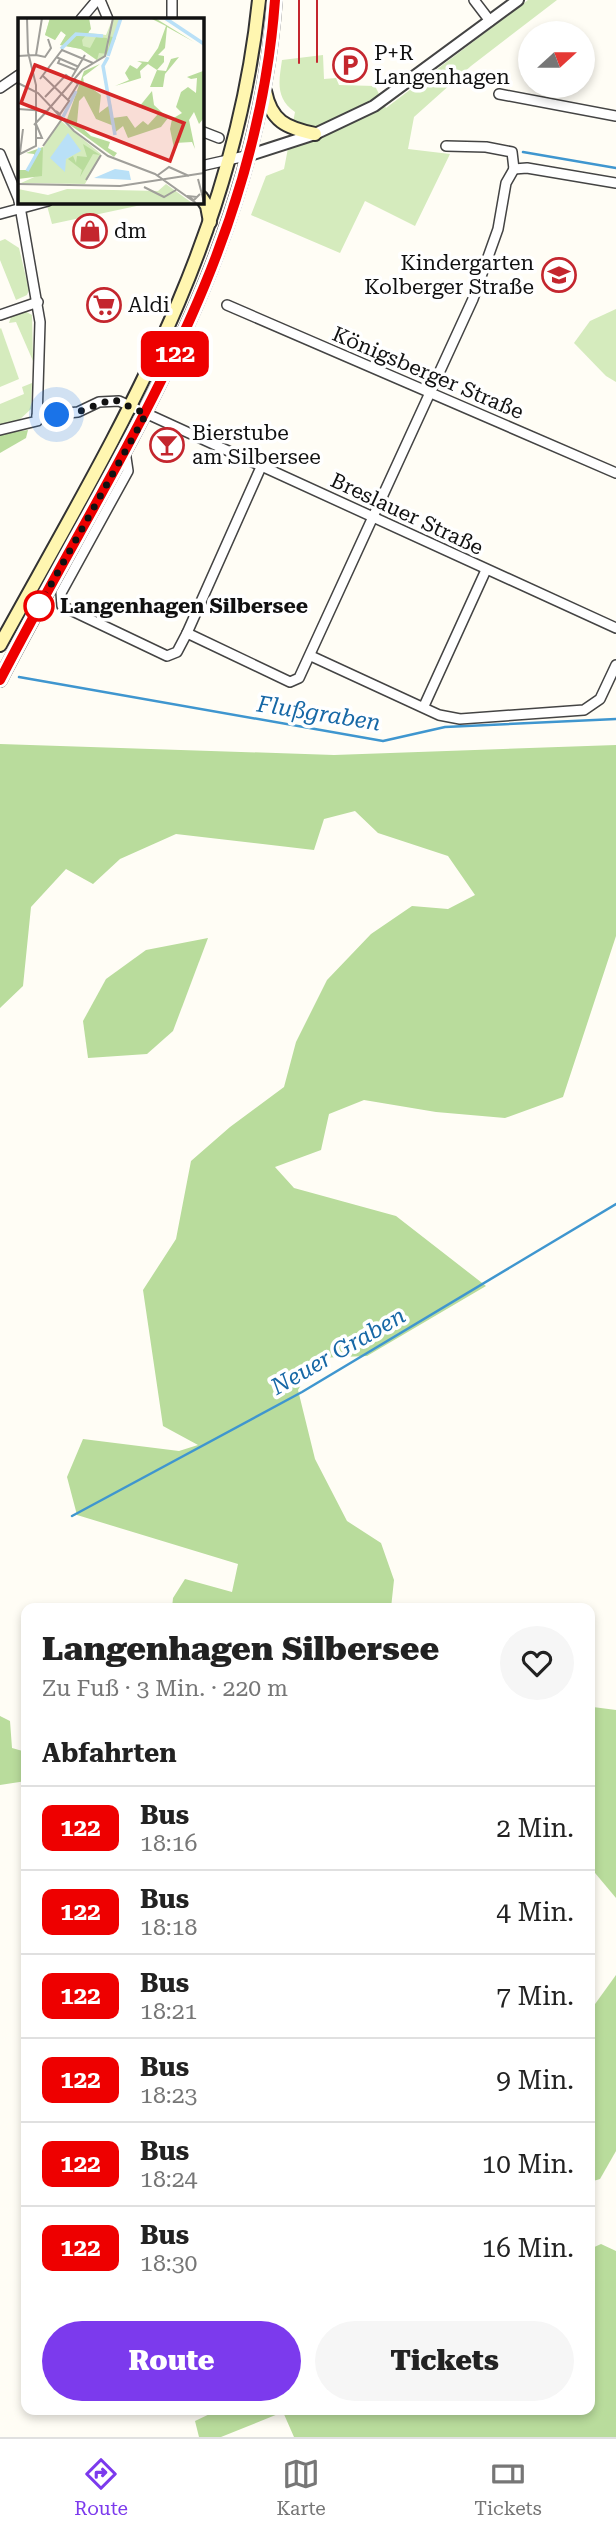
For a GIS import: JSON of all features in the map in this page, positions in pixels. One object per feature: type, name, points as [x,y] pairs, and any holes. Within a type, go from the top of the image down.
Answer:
[{"type":"main road","points":[[0,645],[131,406],[182,296],[210,226],[230,159],[259,0]]},
{"type":"main road","points":[[0,680],[146,414],[200,301],[227,230],[250,155],[264,88],[275,0]]},
{"type":"main road","points":[[264,88],[270,110],[279,122],[293,130],[315,134]]},
{"type":"main road","points":[[203,200],[207,206],[210,226]]},
{"type":"street","points":[[82,18],[99,0],[108,18]]},
{"type":"street","points":[[172,0],[172,18]]},
{"type":"street","points":[[474,0],[490,21]]},
{"type":"street","points":[[203,166],[250,155],[315,134],[374,106],[518,0]]},
{"type":"street","points":[[0,88],[18,76]]},
{"type":"street","points":[[499,93],[616,116]]},
{"type":"street","points":[[203,132],[219,138]]},
{"type":"street","points":[[187,634],[290,682],[299,678],[311,656],[487,264],[498,229],[506,183],[514,169],[512,152],[486,147],[446,146]]},
{"type":"street","points":[[0,153],[18,198]]},
{"type":"street","points":[[514,169],[527,168],[616,183]]},
{"type":"street","points":[[0,214],[20,203],[38,302],[37,418]]},
{"type":"street","points":[[0,315],[38,302]]},
{"type":"street","name":"Königsberger Straße","points":[[227,305],[616,473]]},
{"type":"street","points":[[0,430],[37,418],[78,412],[113,399],[131,406]]},
{"type":"street","name":"Breslauer Straße","points":[[131,406],[616,628]]},
{"type":"street","points":[[125,451],[128,471],[61,593],[61,602],[65,610],[167,656],[177,652],[187,634],[261,467]]},
{"type":"street","points":[[424,706],[486,570]]},
{"type":"street","points":[[311,656],[439,715],[460,719],[584,710],[600,699],[616,665]]},
{"type":"green space","points":[[528,0],[557,0],[530,21],[518,21],[518,30],[471,66],[414,117],[408,149],[450,154],[415,226],[365,201],[340,253],[251,215],[266,176],[284,169],[295,112],[281,95],[282,60],[323,55],[324,79],[336,78],[339,85],[375,86],[386,108]]},
{"type":"green space","points":[[46,203],[151,203],[52,224]]},
{"type":"green space","points":[[5,239],[19,248],[29,290],[27,295],[16,300],[0,260],[0,241]]},
{"type":"green space","points":[[616,309],[616,382],[606,376],[574,343],[590,321]]},
{"type":"green space","points":[[23,310],[32,315],[33,361],[16,322],[9,323],[12,314]]},
{"type":"green space","points":[[0,329],[19,379],[0,387]]},
{"type":"green space","points":[[32,383],[31,409],[17,422],[0,425],[0,404],[24,394],[22,387]]},
{"type":"green space","points":[[28,430],[26,438],[0,453],[0,434]]},
{"type":"green space","points":[[0,744],[334,755],[616,745],[616,936],[563,1097],[505,1118],[436,1112],[364,1100],[329,1114],[321,1150],[275,1167],[294,1188],[396,1216],[486,1286],[367,1356],[317,1358],[298,1390],[315,1459],[347,1521],[381,1543],[394,1580],[392,1603],[172,1603],[185,1579],[232,1592],[238,1564],[77,1515],[67,1477],[83,1439],[179,1451],[198,1445],[163,1426],[143,1290],[176,1239],[191,1161],[230,1127],[284,1087],[296,1042],[327,980],[371,934],[412,906],[448,909],[475,895],[448,856],[378,833],[355,811],[324,819],[314,850],[176,834],[120,859],[93,884],[66,869],[31,907],[23,986],[0,1008]]},
{"type":"green space","points":[[208,938],[173,1031],[147,1054],[88,1058],[83,1021],[106,979],[146,950]]},
{"type":"green space","points":[[595,1707],[616,1710],[616,1898],[595,1873]]},
{"type":"green space","points":[[0,1716],[10,1721],[12,1748],[21,1751],[21,1782],[0,1785]]},
{"type":"green space","points":[[616,1975],[616,2151],[600,2179],[595,2180],[595,2004]]},
{"type":"green space","points":[[601,2244],[616,2251],[616,2437],[294,2437],[284,2415],[595,2415],[595,2247]]},
{"type":"green space","points":[[208,2415],[276,2415],[221,2437],[199,2437],[195,2421]]},
{"type":"waterway","points":[[523,152],[616,168]]},
{"type":"waterway","name":"Flußgraben","points":[[19,677],[383,741],[445,727],[616,719]]},
{"type":"waterway","name":"Neuer Graben","points":[[72,1516],[302,1392],[616,1204]]},
{"type":"tram line","points":[[299,0],[299,63]]},
{"type":"tram line","points":[[317,0],[317,62]]},
{"type":"bus line","name":"122","points":[[0,680],[153,401],[200,301],[239,195],[250,155],[270,53],[275,0]]},
{"type":"place","name":"P+R Langenhagen","points":[[350,65]]},
{"type":"place","name":"dm","points":[[90,231]]},
{"type":"place","name":"Kindergarten Kolberger Straße","points":[[559,275]]},
{"type":"place","name":"Aldi","points":[[104,305]]},
{"type":"place","name":"Bierstube am Silbersee","points":[[167,445]]},
{"type":"place","name":"Langenhagen Silbersee","points":[[39,606]]},
{"type":"route","points":[[39,606],[146,414],[113,399],[78,412],[57,415]]}]
